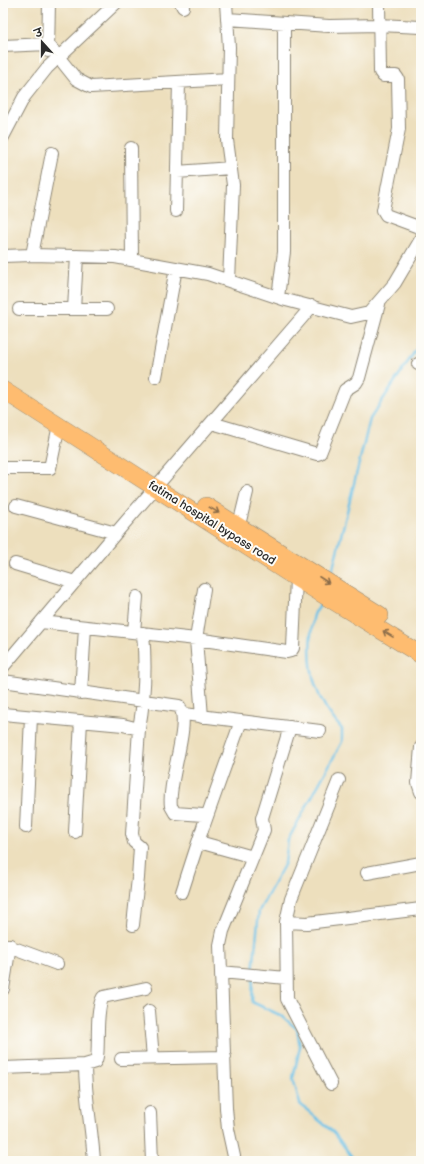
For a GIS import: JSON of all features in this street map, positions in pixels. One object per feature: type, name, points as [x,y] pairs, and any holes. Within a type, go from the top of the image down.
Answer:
[{"type":"highway","name":"fatima hospital bypass road","points":[[3,378],[160,484],[239,525],[296,578],[421,655]]},
{"type":"highway","name":"fatima hospital bypass road","points":[[3,390],[421,641]]},
{"type":"street","points":[[47,68],[49,3]]},
{"type":"street","points":[[3,137],[24,97],[47,68],[116,3]]},
{"type":"street","points":[[226,3],[228,79],[227,140],[233,185],[229,281]]},
{"type":"street","points":[[379,3],[380,72],[383,76],[396,76],[398,79],[400,124],[383,210],[386,215],[421,228]]},
{"type":"street","points":[[227,19],[329,26],[379,25],[421,27]]},
{"type":"street","points":[[278,297],[284,252],[284,23]]},
{"type":"street","points":[[3,46],[48,44]]},
{"type":"street","points":[[48,44],[76,79],[90,87],[228,79]]},
{"type":"street","points":[[176,211],[179,82]]},
{"type":"street","points":[[131,148],[132,260]]},
{"type":"street","points":[[32,255],[52,153]]},
{"type":"street","points":[[177,172],[231,168]]},
{"type":"street","points":[[3,256],[32,255],[116,257],[208,274],[278,297],[351,317],[369,313],[395,283],[421,239]]},
{"type":"street","points":[[74,309],[77,256]]},
{"type":"street","points":[[156,377],[176,268]]},
{"type":"street","points":[[212,423],[317,454],[320,453],[345,390],[358,381],[380,300]]},
{"type":"street","points":[[3,667],[116,533],[160,484],[312,306]]},
{"type":"street","points":[[20,309],[108,309]]},
{"type":"street","points":[[3,468],[50,468],[59,425]]},
{"type":"street","points":[[239,525],[247,492]]},
{"type":"street","points":[[16,506],[116,533]]},
{"type":"street","points":[[14,564],[75,582]]},
{"type":"street","points":[[41,622],[291,651],[293,648],[296,578]]},
{"type":"street","points":[[202,716],[196,639],[204,589]]},
{"type":"street","points":[[133,925],[140,847],[134,842],[132,834],[139,728],[144,702],[146,666],[138,633],[137,597]]},
{"type":"street","points":[[81,693],[85,627]]},
{"type":"street","points":[[3,681],[179,706],[184,714],[170,802],[175,813],[203,815],[204,826]]},
{"type":"street","points":[[3,714],[123,725],[139,728]]},
{"type":"street","points":[[184,714],[320,731]]},
{"type":"street","points":[[26,827],[32,717]]},
{"type":"street","points":[[75,832],[81,721]]},
{"type":"street","points":[[182,892],[241,721]]},
{"type":"street","points":[[235,1161],[228,1129],[222,972],[219,956],[223,931],[264,830],[262,818],[290,727]]},
{"type":"street","points":[[421,747],[418,783],[421,792]]},
{"type":"street","points":[[331,1084],[287,999],[286,922],[291,899],[339,780]]},
{"type":"street","points":[[199,842],[253,857]]},
{"type":"street","points":[[367,873],[421,863]]},
{"type":"street","points":[[286,922],[307,923],[421,909]]},
{"type":"street","points":[[3,989],[6,944],[57,964]]},
{"type":"street","points":[[222,972],[286,978]]},
{"type":"street","points":[[3,1068],[85,1064],[95,1062],[98,1057],[97,1022],[103,997],[146,988]]},
{"type":"street","points":[[149,1011],[153,1058]]},
{"type":"street","points":[[121,1059],[225,1057]]},
{"type":"street","points":[[85,1064],[94,1161]]},
{"type":"street","points":[[150,1113],[152,1161]]},
{"type":"waterway","points":[[332,577],[370,419],[421,342]]},
{"type":"waterway","points":[[253,972],[259,911],[285,863],[288,840],[342,742],[342,729],[326,708],[320,696],[315,685],[310,661],[313,617],[322,602]]},
{"type":"waterway","points":[[253,979],[252,1002],[282,1016],[297,1029],[300,1047],[293,1078],[300,1104],[334,1133],[355,1161]]}]
